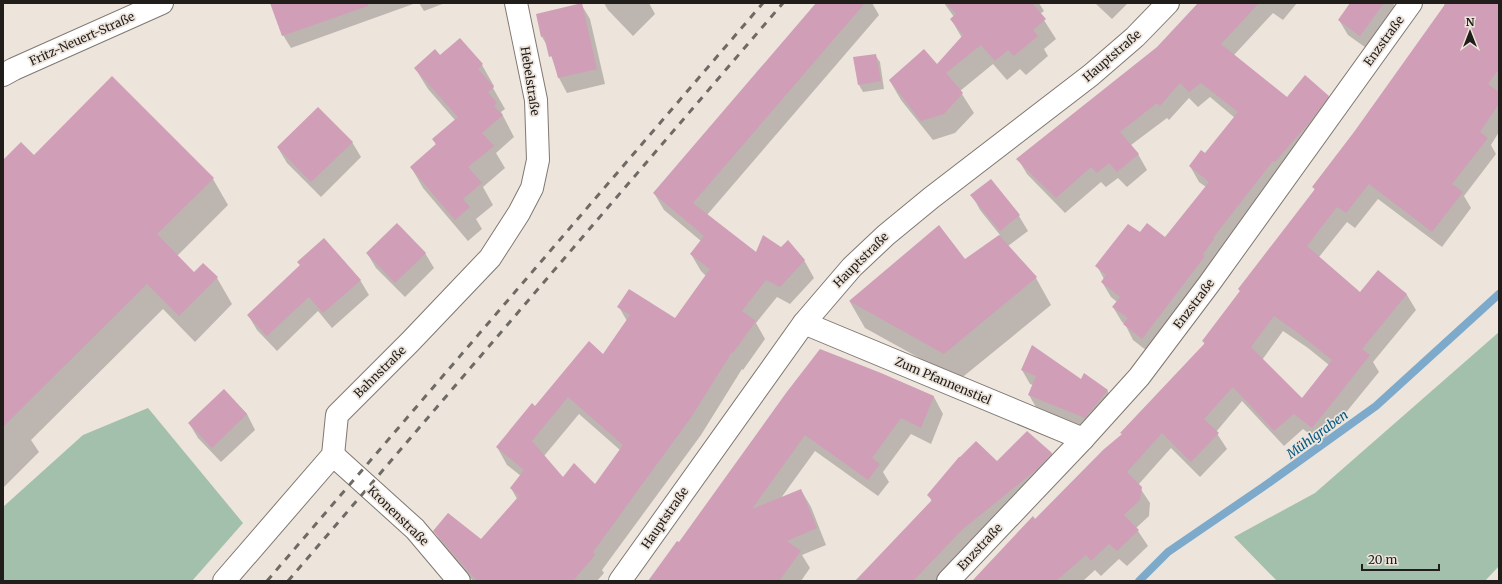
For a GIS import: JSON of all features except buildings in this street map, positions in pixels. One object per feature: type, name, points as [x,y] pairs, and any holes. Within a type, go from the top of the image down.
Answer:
[{"type":"street","name":"Fritz-Neuert-Straße","points":[[3,75],[162,3]]},
{"type":"street","name":"Hebelstraße","points":[[516,3],[536,100],[538,160]]},
{"type":"street","name":"Hauptstraße","points":[[620,581],[804,323],[852,267],[931,198],[1091,76],[1135,37],[1168,3]]},
{"type":"street","name":"Enzstraße","points":[[948,581],[1083,439],[1138,377],[1200,296],[1411,3]]},
{"type":"street","name":"Bahnstraße","points":[[333,454],[337,415],[410,342],[490,258],[519,213],[532,188],[538,160]]},
{"type":"street","name":"Zum Pfannenstiel","points":[[804,323],[1083,439]]},
{"type":"street","points":[[224,581],[333,454]]},
{"type":"street","name":"Kronenstraße","points":[[333,454],[415,529],[459,581]]},
{"type":"green space","points":[[1499,332],[1499,566],[1485,581],[1277,581],[1234,537],[1315,493]]},
{"type":"green space","points":[[148,408],[243,523],[192,581],[3,581],[3,507],[83,435]]},
{"type":"waterway","name":"Mühlgraben","points":[[1139,581],[1168,552],[1263,487],[1376,406],[1499,294]]},
{"type":"railway","points":[[267,581],[763,3]]},
{"type":"railway","points":[[288,581],[783,3]]}]
